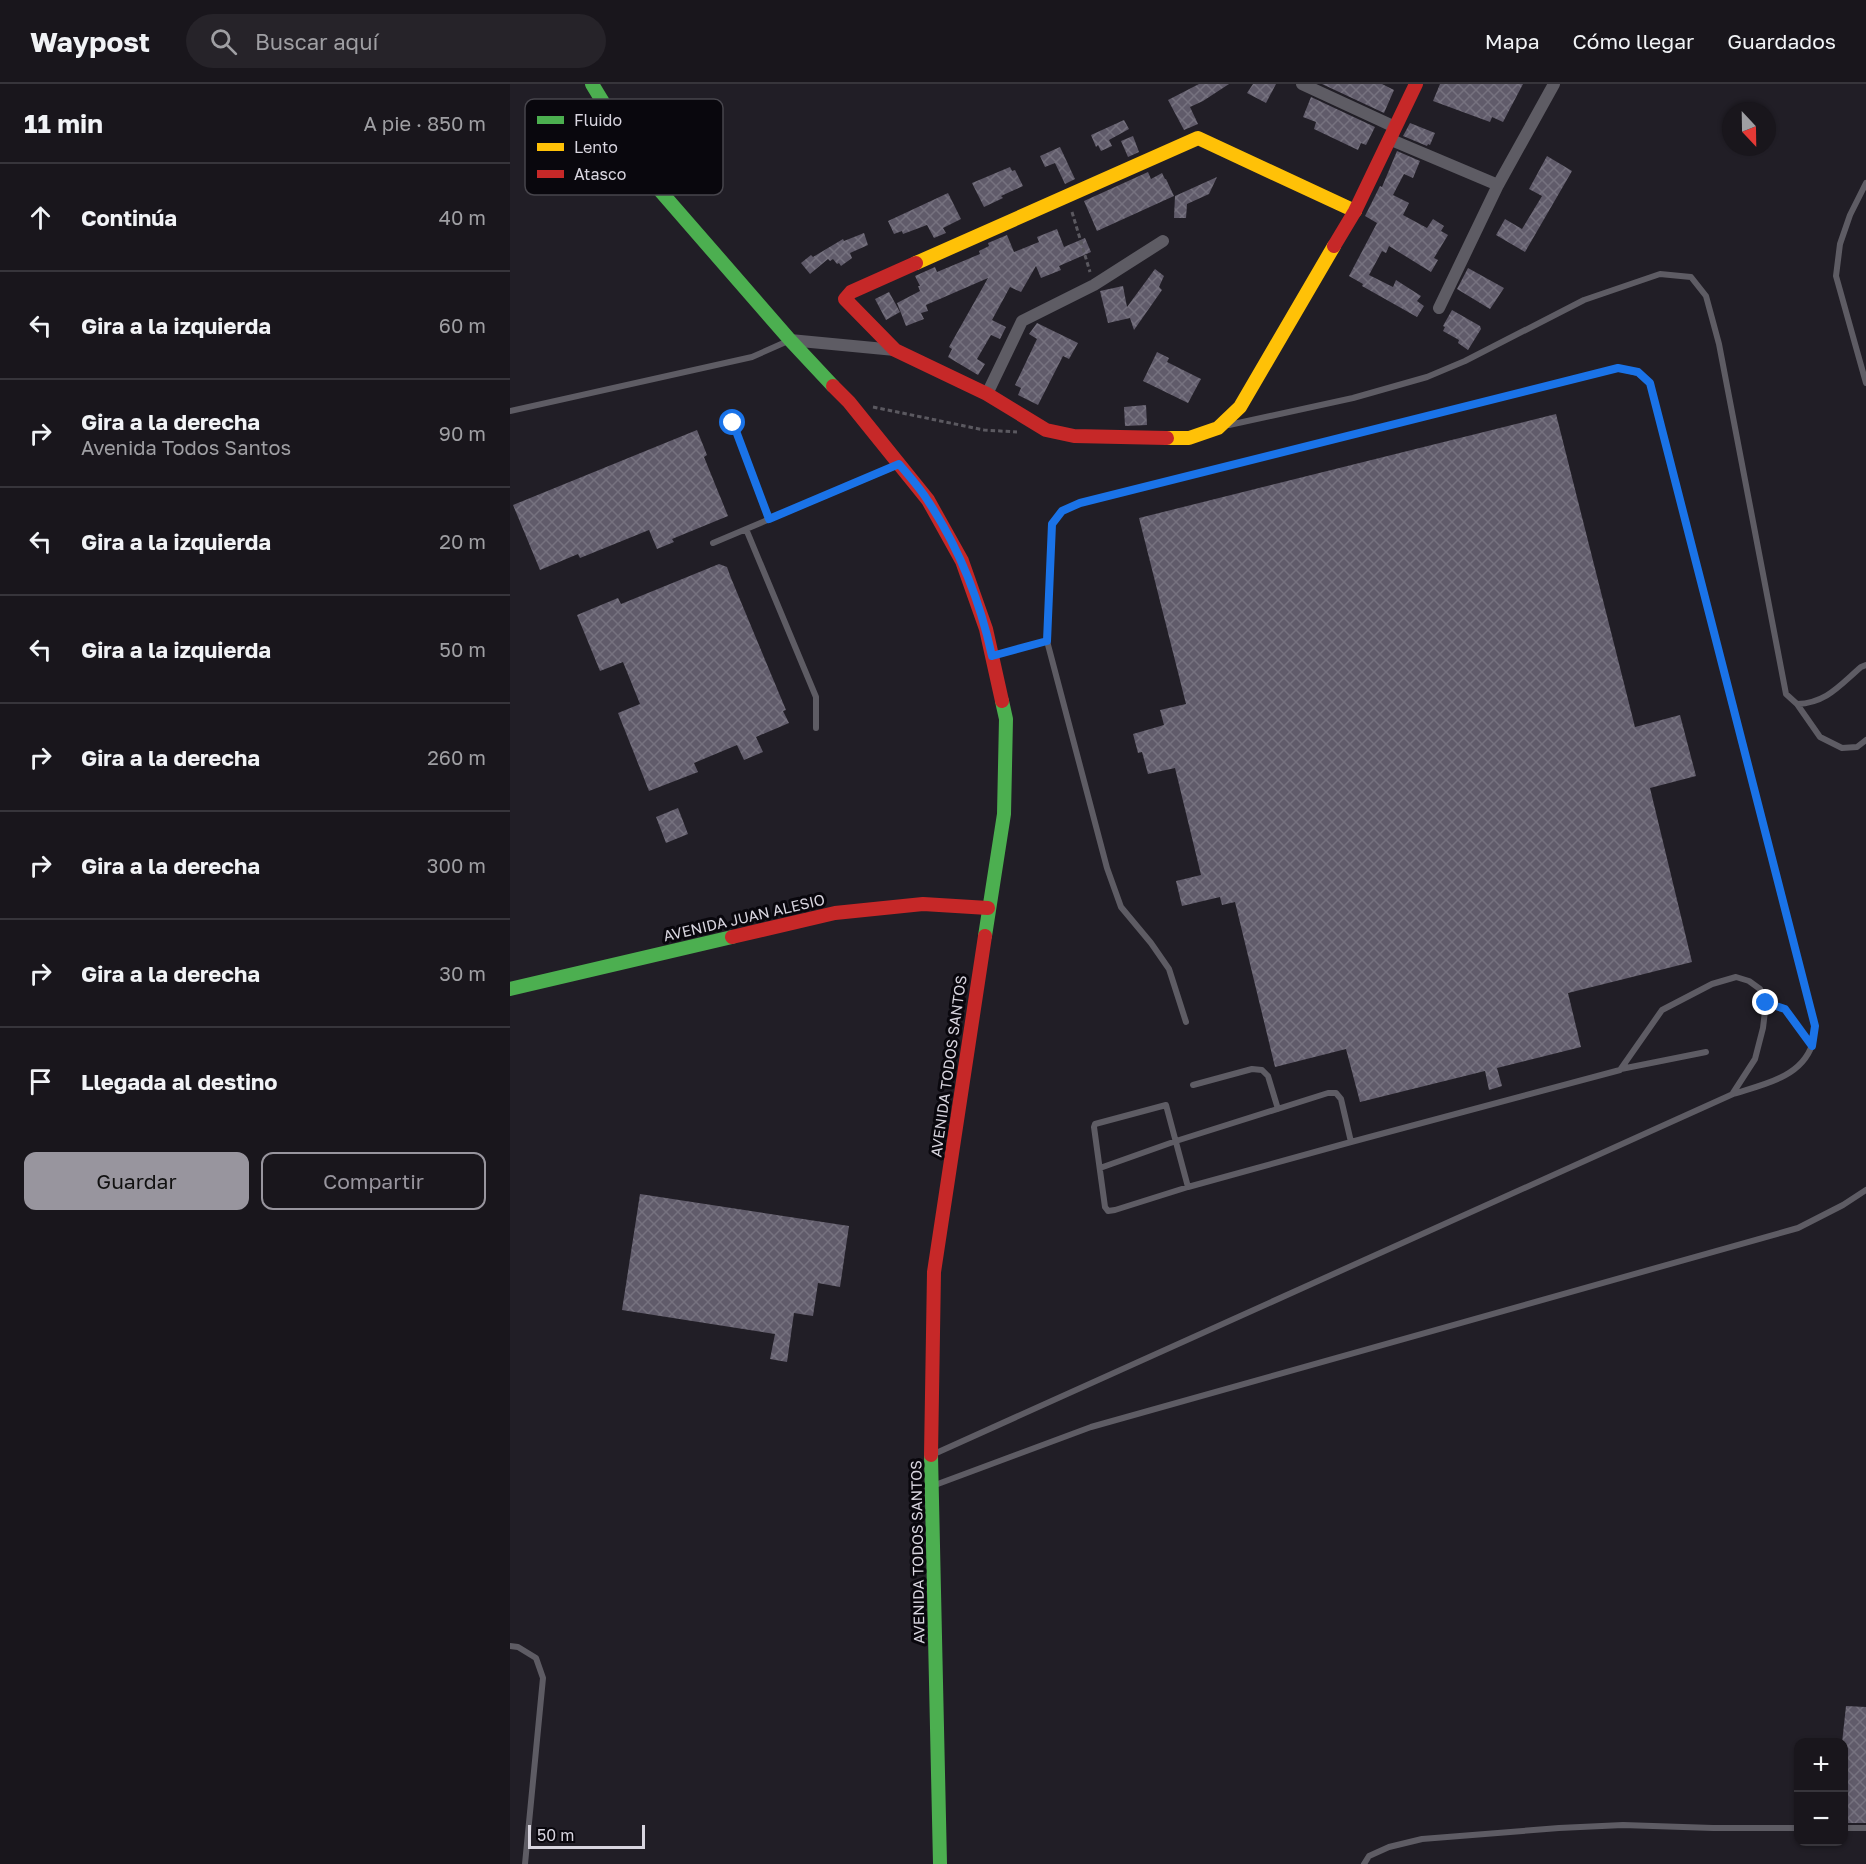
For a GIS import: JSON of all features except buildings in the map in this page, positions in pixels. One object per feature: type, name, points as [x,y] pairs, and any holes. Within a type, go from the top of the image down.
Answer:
[{"type":"street","name":"AVENIDA TODOS SANTOS","points":[[592,84],[601,99]]},
{"type":"street","points":[[1302,84],[1392,133],[1498,185]]},
{"type":"street","points":[[1355,211],[1198,138],[851,292],[845,299],[895,350],[987,394],[1046,430],[1074,436],[1189,438],[1218,428],[1240,407],[1355,211],[1416,84]]},
{"type":"street","points":[[1439,308],[1498,185],[1554,84]]},
{"type":"street","name":"AVENIDA TODOS SANTOS","points":[[664,195],[790,340],[849,402],[928,500],[963,561],[986,629],[1006,719],[1004,814],[934,1272],[931,1455],[940,1864]]},
{"type":"street","points":[[987,394],[1022,321],[1094,285],[1163,241]]},
{"type":"street","points":[[790,340],[895,350]]},
{"type":"street","name":"AVENIDA JUAN ALESIO","points":[[510,989],[835,913],[923,904],[988,908]]},
{"type":"lane","points":[[1866,183],[1850,215],[1840,244],[1836,276],[1866,383]]},
{"type":"lane","points":[[1218,428],[1353,398],[1427,377],[1464,361],[1584,300],[1660,274],[1691,277],[1706,296],[1719,344],[1786,694],[1797,704],[1820,737],[1842,748],[1857,747],[1866,740]]},
{"type":"lane","points":[[510,411],[752,357],[790,340]]},
{"type":"lane","points":[[931,1455],[1733,1094],[1785,1077],[1803,1060],[1812,1046],[1815,1026],[1650,383],[1638,372],[1618,368],[1080,503],[1062,511],[1052,524],[1047,641],[1107,868],[1121,907],[1151,943],[1168,969],[1186,1022]]},
{"type":"lane","points":[[733,423],[769,519]]},
{"type":"lane","points":[[713,543],[899,464]]},
{"type":"lane","points":[[746,529],[816,697],[816,728]]},
{"type":"lane","points":[[992,656],[1047,641]]},
{"type":"lane","points":[[1797,704],[1811,703],[1827,697],[1866,665]]},
{"type":"lane","points":[[1620,1070],[1662,1010],[1712,984],[1736,977],[1749,981],[1760,989],[1766,1003],[1763,1028],[1755,1059],[1733,1094]]},
{"type":"lane","points":[[1766,1003],[1785,1009],[1812,1046]]},
{"type":"lane","points":[[1188,1187],[1166,1105],[1095,1124],[1105,1208],[1108,1211],[1350,1142],[1620,1070],[1706,1052]]},
{"type":"lane","points":[[1193,1084],[1252,1069],[1262,1070],[1268,1076],[1278,1109]]},
{"type":"lane","points":[[1100,1168],[1176,1140],[1328,1093],[1336,1093],[1341,1099],[1350,1142]]},
{"type":"lane","points":[[932,1486],[1091,1427],[1798,1228],[1843,1205],[1866,1190]]},
{"type":"lane","points":[[510,1646],[518,1647],[536,1658],[543,1678],[525,1864]]},
{"type":"lane","points":[[1364,1864],[1369,1856],[1389,1847],[1422,1839],[1623,1825],[1794,1828]]},
{"type":"lane","points":[[1848,1828],[1866,1828]]},
{"type":"path","points":[[1067,195],[1094,285]]},
{"type":"path","points":[[849,402],[984,430],[1013,432],[1046,430]]},
{"type":"traffic: fast","points":[[592,84],[601,99]]},
{"type":"traffic: fast","points":[[664,195],[833,386]]},
{"type":"traffic: fast","points":[[985,936],[1004,814],[1006,719],[1002,701]]},
{"type":"traffic: fast","points":[[510,989],[732,937]]},
{"type":"traffic: fast","points":[[931,1455],[940,1864]]},
{"type":"traffic: slow","points":[[916,263],[1198,138],[1355,211]]},
{"type":"traffic: slow","points":[[1167,438],[1189,438],[1218,428],[1240,407],[1334,246]]},
{"type":"traffic: jam","points":[[1334,246],[1355,211],[1416,84]]},
{"type":"traffic: jam","points":[[916,263],[851,292],[845,299],[895,350],[987,394],[1046,430],[1074,436],[1167,438]]},
{"type":"traffic: jam","points":[[833,386],[849,402],[928,500],[962,561],[986,629],[1002,701]]},
{"type":"traffic: jam","points":[[732,937],[835,913],[923,904],[988,908]]},
{"type":"traffic: jam","points":[[931,1455],[934,1272],[985,936]]},
{"type":"route","points":[[733,423],[769,519],[899,464],[928,500],[963,561],[986,629],[992,656],[1047,641],[1052,524],[1062,511],[1080,503],[1618,368],[1638,372],[1650,383],[1815,1026],[1812,1046],[1785,1009],[1766,1003]]}]
